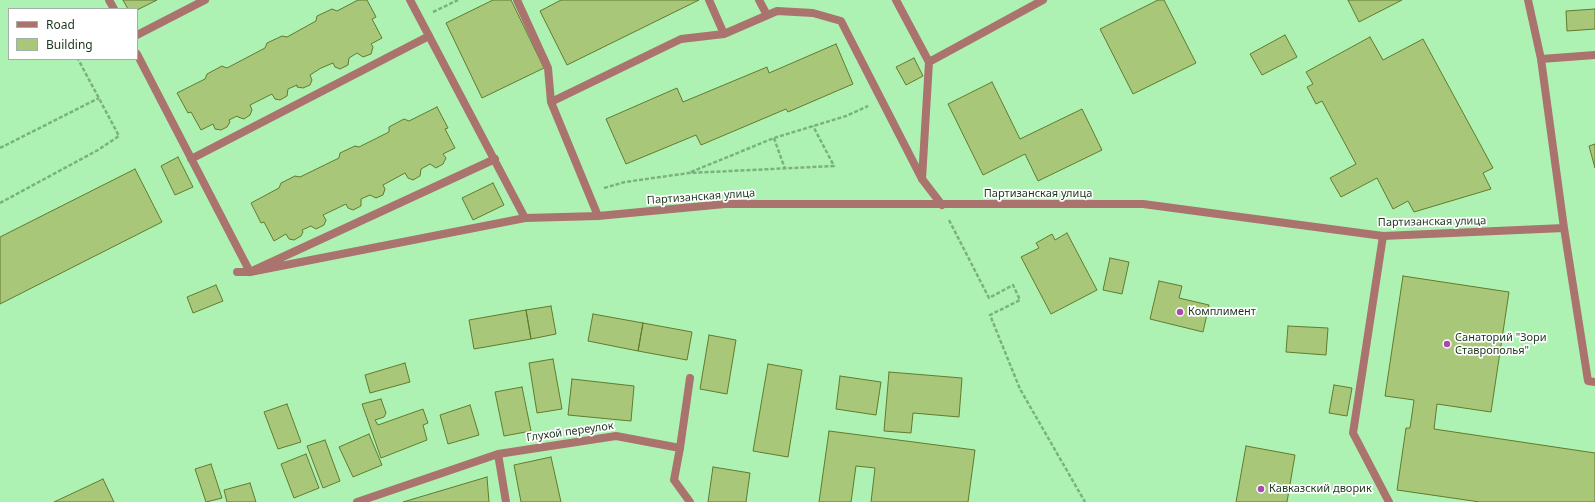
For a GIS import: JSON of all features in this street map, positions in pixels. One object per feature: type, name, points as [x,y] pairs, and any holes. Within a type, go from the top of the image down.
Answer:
[{"type":"street","points":[[138,34],[205,0]]},
{"type":"street","points":[[410,0],[525,218]]},
{"type":"street","points":[[517,0],[548,68],[551,102],[598,216]]},
{"type":"street","points":[[710,0],[724,34]]},
{"type":"street","points":[[759,0],[767,15]]},
{"type":"street","points":[[896,0],[929,62],[922,179]]},
{"type":"street","points":[[929,62],[1043,0]]},
{"type":"street","points":[[1528,0],[1541,59],[1564,228],[1588,381],[1595,382]]},
{"type":"street","points":[[551,102],[681,39],[724,34],[777,10],[813,13],[841,21],[922,179],[942,205]]},
{"type":"street","points":[[191,158],[429,36]]},
{"type":"street","points":[[1541,59],[1595,55]]},
{"type":"street","points":[[138,56],[250,272]]},
{"type":"street","points":[[237,272],[250,272],[495,159]]},
{"type":"street","name":"Партизанская улица","points":[[250,272],[525,218],[598,216],[725,204],[1143,204],[1383,236],[1564,228]]},
{"type":"street","points":[[1383,236],[1353,432],[1389,502]]},
{"type":"street","points":[[690,378],[674,480],[690,502]]},
{"type":"street","name":"Глухой переулок","points":[[357,502],[498,454],[616,436],[680,448]]},
{"type":"street","points":[[498,454],[506,502]]},
{"type":"path","points":[[420,18],[458,0]]},
{"type":"path","points":[[0,203],[98,150],[119,136],[79,60]]},
{"type":"path","points":[[0,148],[99,98]]},
{"type":"path","points":[[690,173],[774,138],[846,116],[881,100]]},
{"type":"path","points":[[588,192],[625,182],[690,173],[834,166],[813,126]]},
{"type":"path","points":[[774,138],[785,169]]},
{"type":"path","points":[[942,205],[988,298],[1012,285],[1020,300],[990,315],[1020,389],[1085,502]]},
{"type":"building","points":[[123,0],[157,0],[138,10],[138,8],[127,8]]},
{"type":"building","points":[[358,0],[367,0],[376,17],[372,19],[382,38],[371,44],[373,47],[371,54],[363,57],[357,53],[349,58],[348,65],[340,69],[335,67],[333,63],[321,68],[310,75],[312,80],[310,85],[303,88],[297,87],[297,85],[288,89],[287,96],[280,100],[275,99],[272,94],[250,105],[252,110],[250,115],[244,119],[237,116],[229,120],[230,122],[227,127],[221,130],[215,129],[213,124],[201,130],[191,112],[188,113],[177,93],[205,79],[207,74],[222,66],[227,68],[265,48],[267,43],[282,36],[287,37],[316,21],[317,16],[332,9],[337,11]]},
{"type":"building","points":[[493,0],[511,0],[544,68],[482,98],[446,23]]},
{"type":"building","points":[[561,0],[699,0],[567,65],[540,11]]},
{"type":"building","points":[[1158,0],[1164,0],[1196,63],[1133,94],[1100,29]]},
{"type":"building","points":[[1348,0],[1402,0],[1359,22]]},
{"type":"building","points":[[1595,9],[1595,29],[1567,31],[1566,11]]},
{"type":"building","points":[[1285,35],[1297,57],[1262,75],[1250,54]]},
{"type":"building","points":[[1370,37],[1383,60],[1423,39],[1493,168],[1483,173],[1491,189],[1414,212],[1408,201],[1393,209],[1377,178],[1341,197],[1330,178],[1356,164],[1322,101],[1316,104],[1307,87],[1313,84],[1306,72]]},
{"type":"building","points":[[836,44],[853,84],[788,112],[786,109],[701,145],[696,135],[626,164],[606,119],[677,88],[683,102],[767,67],[769,73]]},
{"type":"building","points":[[914,58],[923,76],[906,85],[896,67]]},
{"type":"building","points":[[992,82],[1020,139],[1082,109],[1102,150],[1038,181],[1025,154],[983,175],[948,104]]},
{"type":"building","points":[[437,107],[448,128],[445,129],[455,148],[443,154],[446,158],[443,164],[436,168],[430,164],[421,169],[420,176],[413,180],[408,178],[405,173],[383,185],[385,189],[383,195],[376,198],[370,195],[361,199],[361,206],[353,210],[348,208],[346,204],[323,215],[326,220],[324,225],[316,229],[311,226],[302,230],[303,232],[301,236],[294,240],[289,239],[286,234],[274,241],[264,222],[261,223],[251,203],[279,188],[281,183],[295,176],[300,177],[339,158],[340,153],[355,146],[359,147],[389,132],[389,127],[404,119],[409,121]]},
{"type":"building","points":[[1595,144],[1595,168],[1589,146]]},
{"type":"building","points":[[178,157],[193,187],[175,195],[161,166]]},
{"type":"building","points":[[135,169],[162,222],[0,304],[0,237]]},
{"type":"building","points":[[493,183],[504,205],[473,220],[462,198]]},
{"type":"building","points":[[1067,233],[1097,290],[1051,314],[1021,257],[1039,248],[1036,243],[1052,234],[1055,240]]},
{"type":"building","points":[[1110,258],[1129,262],[1122,294],[1103,290]]},
{"type":"building","name":"Санаторий \"Зори Ставрополья\"","points":[[1403,276],[1509,292],[1491,412],[1437,404],[1434,429],[1595,453],[1595,502],[1480,502],[1397,490],[1406,428],[1410,428],[1414,400],[1385,396]]},
{"type":"building","name":"Комплимент","points":[[1159,281],[1182,286],[1179,298],[1209,305],[1203,332],[1150,319]]},
{"type":"building","points":[[216,285],[223,301],[193,313],[187,297]]},
{"type":"building","points":[[551,306],[556,334],[531,339],[526,310]]},
{"type":"building","points":[[526,310],[531,339],[474,349],[469,320]]},
{"type":"building","points":[[593,314],[643,323],[638,351],[588,341]]},
{"type":"building","points":[[643,323],[692,332],[687,360],[638,351]]},
{"type":"building","points":[[1288,326],[1328,328],[1326,355],[1286,352]]},
{"type":"building","points":[[709,335],[736,340],[727,394],[700,389]]},
{"type":"building","points":[[553,359],[562,409],[537,413],[529,363]]},
{"type":"building","points":[[405,363],[410,382],[370,393],[365,375]]},
{"type":"building","points":[[768,364],[802,370],[788,457],[753,451]]},
{"type":"building","points":[[889,372],[962,378],[959,417],[913,413],[911,433],[884,431]]},
{"type":"building","points":[[840,376],[881,382],[876,415],[836,409]]},
{"type":"building","points":[[572,379],[634,386],[631,421],[568,415]]},
{"type":"building","points":[[1334,385],[1352,388],[1347,416],[1329,413]]},
{"type":"building","points":[[522,387],[531,431],[504,436],[495,392]]},
{"type":"building","points":[[381,399],[386,413],[384,417],[375,420],[378,425],[423,409],[428,423],[423,425],[427,440],[381,458],[362,404]]},
{"type":"building","points":[[287,404],[301,442],[278,449],[264,412]]},
{"type":"building","points":[[470,405],[479,435],[448,444],[440,415]]},
{"type":"building","points":[[829,431],[975,450],[968,502],[871,502],[875,468],[856,466],[851,502],[819,502]]},
{"type":"building","points":[[369,434],[382,465],[353,477],[339,447]]},
{"type":"building","points":[[325,440],[340,481],[323,488],[307,446]]},
{"type":"building","points":[[1246,446],[1295,455],[1287,502],[1236,502]]},
{"type":"building","points":[[306,454],[319,488],[294,498],[281,464]]},
{"type":"building","points":[[551,457],[561,502],[521,502],[514,465]]},
{"type":"building","points":[[211,464],[222,498],[206,502],[195,469]]},
{"type":"building","points":[[713,467],[750,473],[746,502],[708,502]]},
{"type":"building","points":[[487,477],[489,502],[403,502]]},
{"type":"building","points":[[103,479],[114,502],[54,502]]},
{"type":"building","points":[[250,483],[256,502],[227,502],[224,490]]},
{"type":"place","name":"Комплимент","points":[[1180,312]]},
{"type":"place","name":"Санаторий \"Зори Ставрополья\"","points":[[1447,344]]},
{"type":"place","name":"Кавказский дворик","points":[[1261,489]]}]
